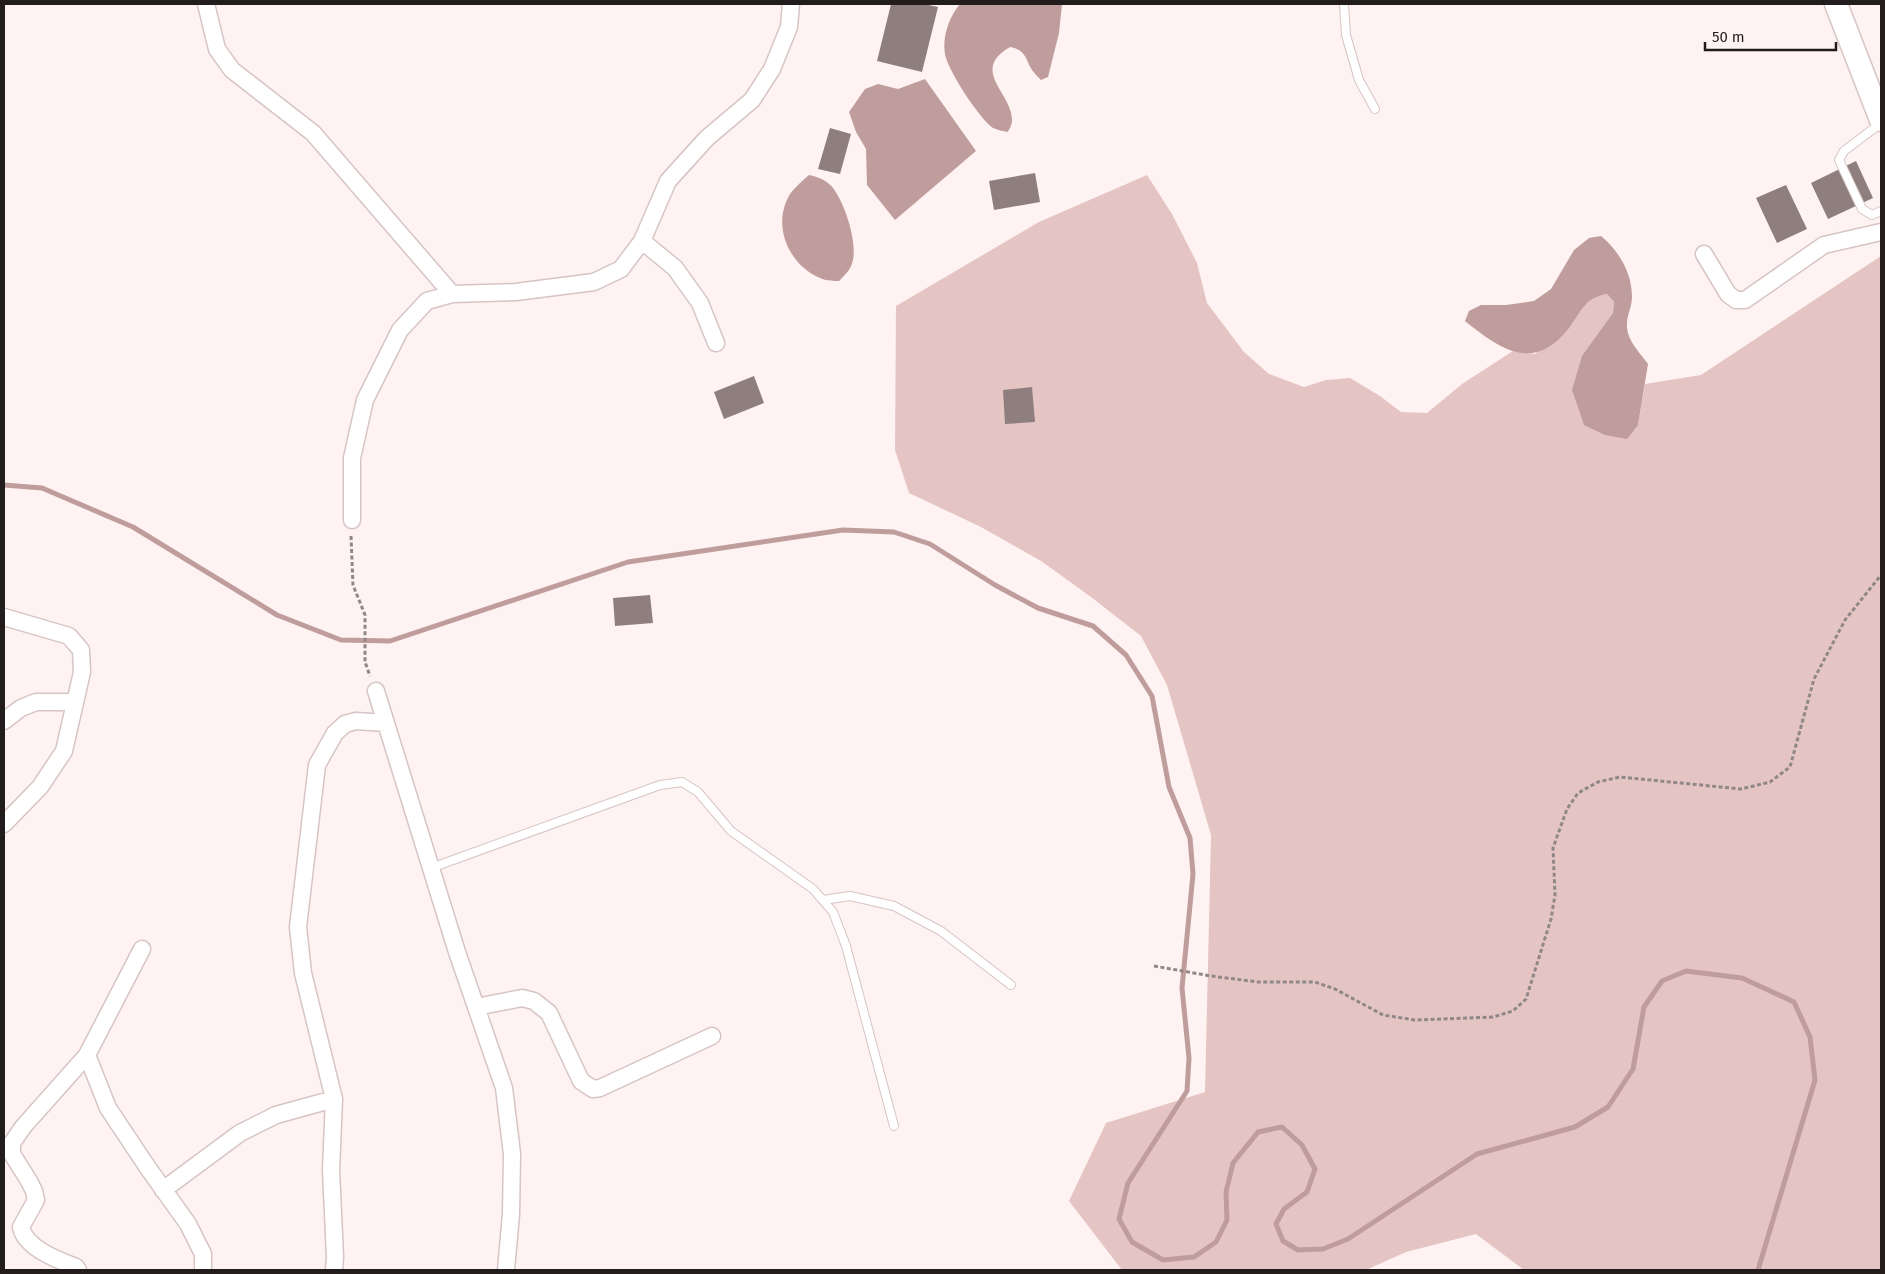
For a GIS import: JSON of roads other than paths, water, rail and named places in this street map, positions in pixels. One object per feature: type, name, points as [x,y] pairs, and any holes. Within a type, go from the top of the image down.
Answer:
[{"type":"main road","points":[[1836,4],[1881,122]]},
{"type":"street","points":[[206,4],[217,49],[232,70],[313,133],[452,294]]},
{"type":"street","points":[[352,520],[352,458],[365,400],[400,330],[427,301],[452,294],[516,292],[594,282],[621,269],[642,241],[668,182],[707,138],[752,100],[772,69],[789,27],[791,4]]},
{"type":"street","points":[[1704,254],[1728,294],[1736,300],[1745,300],[1824,245],[1881,232]]},
{"type":"street","points":[[642,241],[675,268],[700,303],[716,343]]},
{"type":"street","points":[[4,617],[69,636],[81,650],[82,672],[64,751],[40,787],[4,824]]},
{"type":"street","points":[[376,691],[431,868],[504,1088],[512,1154],[511,1214],[506,1270]]},
{"type":"street","points":[[4,721],[21,708],[36,702],[75,702]]},
{"type":"street","points":[[334,1270],[331,1170],[334,1099],[303,973],[298,927],[317,765],[335,733],[345,724],[356,721],[386,723]]},
{"type":"street","points":[[78,1270],[76,1267],[54,1258],[29,1242],[22,1235],[21,1227],[36,1200],[29,1181],[8,1148],[23,1127],[87,1055],[142,949]]},
{"type":"street","points":[[476,1007],[522,998],[534,1001],[550,1013],[581,1080],[593,1089],[600,1088],[712,1036]]},
{"type":"street","points":[[87,1055],[108,1108],[188,1224],[203,1254],[203,1270]]},
{"type":"street","points":[[164,1190],[240,1133],[276,1115],[334,1099]]},
{"type":"lane","points":[[1344,4],[1346,35],[1358,80],[1376,109]]},
{"type":"lane","points":[[1881,122],[1844,150],[1839,160],[1862,209],[1872,215],[1881,211]]},
{"type":"lane","points":[[431,868],[660,785],[682,782],[698,792],[731,831],[813,889],[833,912],[846,946],[894,1126]]},
{"type":"lane","points":[[823,900],[850,896],[894,906],[941,931],[1011,985]]},
{"type":"waterway","points":[[4,485],[42,488],[133,527],[277,615],[341,640],[390,641],[628,562],[843,530],[894,532],[930,544],[995,585],[1038,608],[1093,626],[1126,655],[1152,696],[1169,787],[1190,838],[1193,874],[1182,988],[1189,1058],[1187,1091],[1128,1183],[1119,1219],[1132,1242],[1163,1260],[1194,1257],[1216,1242],[1227,1220],[1226,1192],[1233,1163],[1258,1132],[1282,1127],[1302,1145],[1315,1169],[1307,1192],[1284,1209],[1276,1224],[1283,1241],[1298,1250],[1323,1249],[1348,1239],[1477,1154],[1575,1127],[1608,1107],[1633,1069],[1644,1007],[1662,981],[1686,971],[1742,978],[1794,1002],[1810,1037],[1815,1080],[1758,1270]]}]
